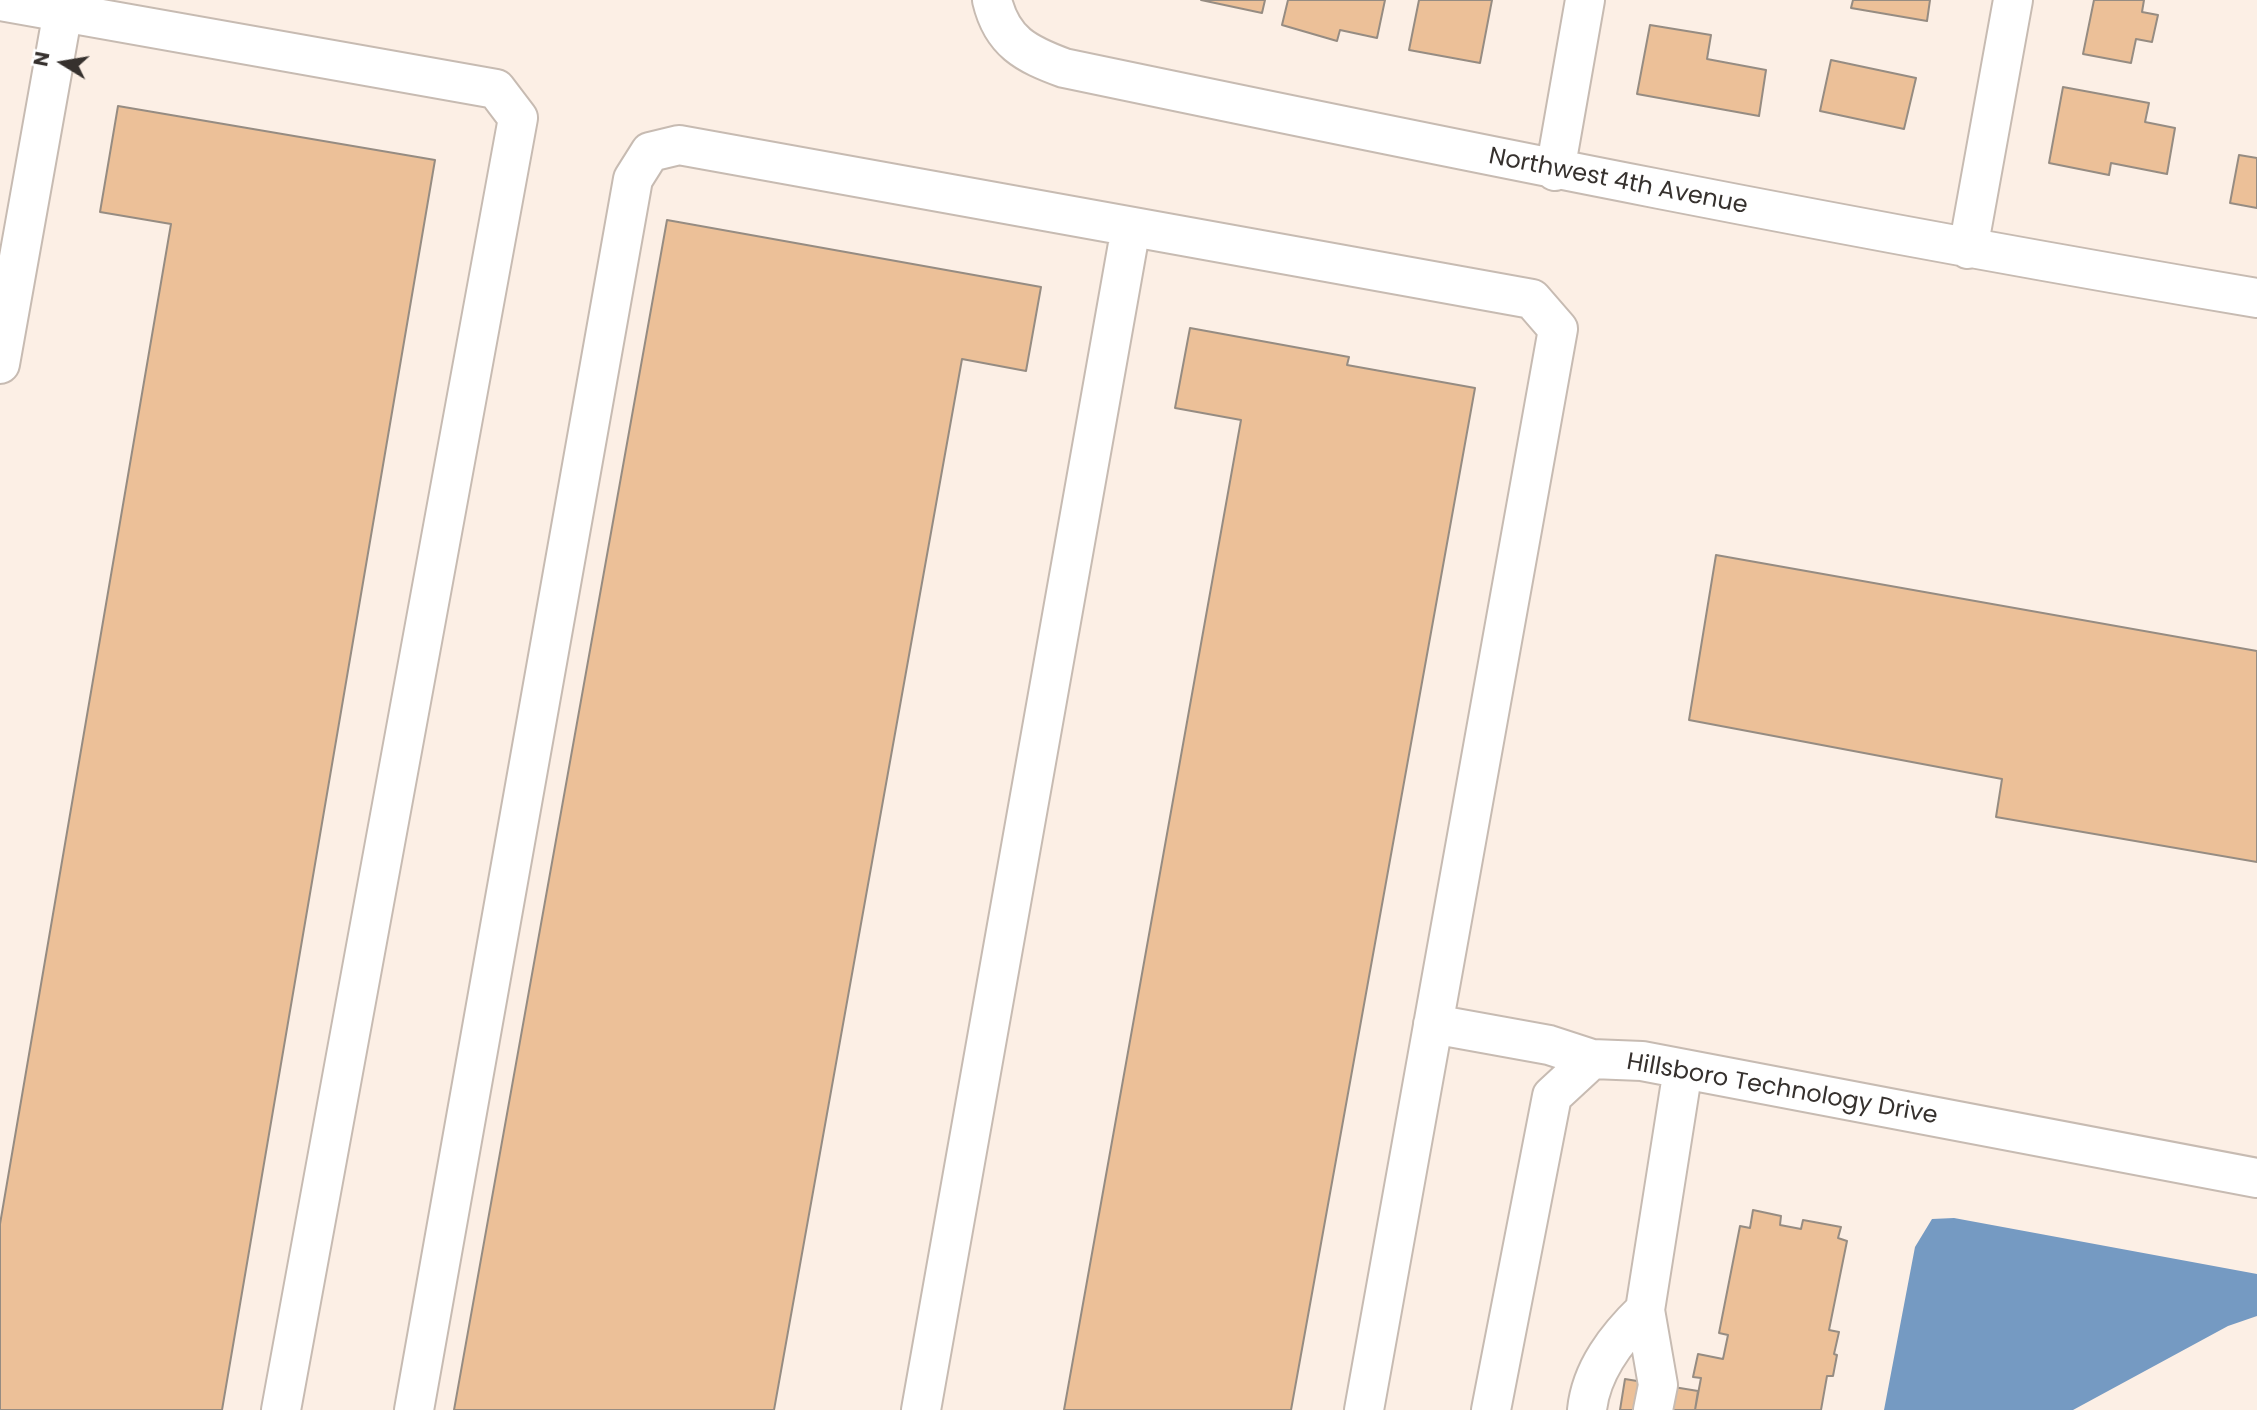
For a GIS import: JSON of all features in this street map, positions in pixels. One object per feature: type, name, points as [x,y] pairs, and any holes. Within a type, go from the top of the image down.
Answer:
[{"type":"street","points":[[1555,171],[1585,0]]},
{"type":"street","points":[[1968,249],[2013,0]]},
{"type":"street","points":[[0,1],[496,89],[518,118],[281,1410]]},
{"type":"street","name":"Northwest 4th Avenue","points":[[995,10],[1017,46],[1035,57],[1064,68],[1555,171],[1968,249],[2257,298]]},
{"type":"street","points":[[0,364],[63,11]]},
{"type":"street","points":[[414,1410],[633,179],[650,152],[679,145],[1532,299],[1558,329],[1364,1410]]},
{"type":"street","points":[[921,1410],[1131,227]]},
{"type":"street","points":[[1433,1024],[1521,1039],[1592,1059]]},
{"type":"street","name":"Hillsboro Technology Drive","points":[[1491,1410],[1552,1096],[1592,1059],[1642,1061],[2257,1178]]},
{"type":"street","points":[[1653,1410],[1658,1385],[1645,1310],[1683,1069]]},
{"type":"street","points":[[1587,1410],[1592,1386],[1606,1357],[1625,1329],[1645,1310]]},
{"type":"water","points":[[1954,1218],[2257,1274],[2257,1316],[2228,1326],[2073,1410],[1884,1410],[1915,1247],[1932,1219]]},
{"type":"building","points":[[1201,0],[1265,0],[1262,13]]},
{"type":"building","points":[[1288,0],[1385,0],[1377,38],[1340,30],[1337,41],[1282,25]]},
{"type":"building","points":[[1419,0],[1492,0],[1480,63],[1409,50]]},
{"type":"building","points":[[1853,0],[1930,0],[1927,21],[1851,8]]},
{"type":"building","points":[[2094,0],[2144,0],[2142,12],[2158,15],[2152,42],[2136,39],[2131,63],[2083,54]]},
{"type":"building","points":[[1650,25],[1711,35],[1707,59],[1766,70],[1759,116],[1637,94]]},
{"type":"building","points":[[1831,60],[1916,78],[1904,129],[1820,111]]},
{"type":"building","points":[[2063,87],[2149,103],[2145,122],[2175,128],[2167,174],[2111,163],[2109,175],[2049,163]]},
{"type":"building","points":[[118,106],[435,160],[222,1410],[0,1410],[0,1224],[171,224],[100,212]]},
{"type":"building","points":[[2239,155],[2257,158],[2257,208],[2230,203]]},
{"type":"building","points":[[667,220],[1041,287],[1026,371],[962,359],[774,1410],[454,1410]]},
{"type":"building","points":[[1190,328],[1349,357],[1347,365],[1475,388],[1291,1410],[1064,1410],[1241,420],[1175,408]]},
{"type":"building","points":[[1716,555],[2257,651],[2257,862],[1996,817],[2002,779],[1689,720]]},
{"type":"building","points":[[1753,1210],[1781,1216],[1780,1225],[1801,1229],[1803,1220],[1841,1227],[1838,1238],[1847,1241],[1829,1330],[1839,1332],[1834,1354],[1837,1355],[1833,1376],[1827,1376],[1821,1410],[1695,1410],[1701,1378],[1693,1377],[1698,1354],[1723,1359],[1728,1335],[1719,1333],[1740,1226],[1750,1228]]},
{"type":"building","points":[[1625,1379],[1698,1391],[1695,1410],[1620,1410]]}]
